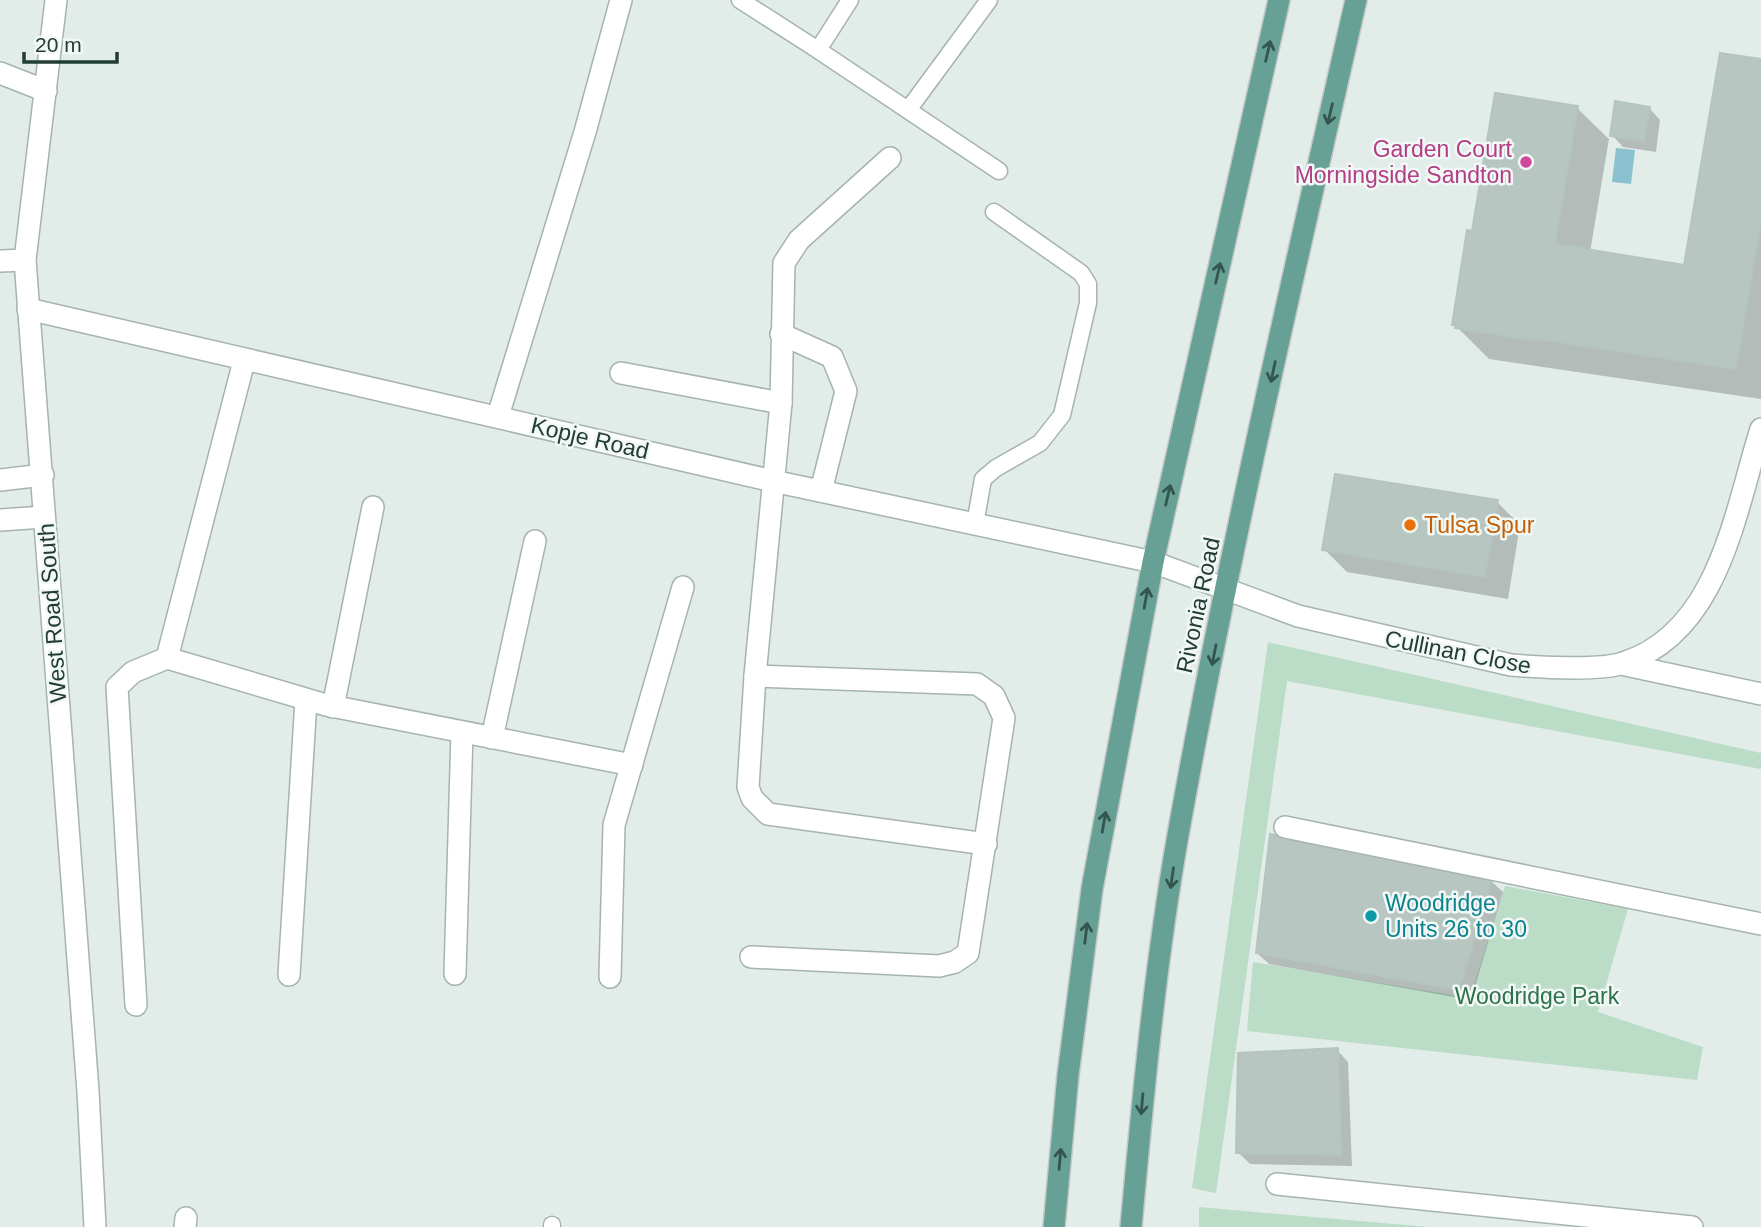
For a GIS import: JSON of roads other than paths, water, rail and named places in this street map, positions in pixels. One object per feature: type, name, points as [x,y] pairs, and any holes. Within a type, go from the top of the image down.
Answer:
[{"type":"main road","points":[[1054,1227],[1068,1075],[1092,889],[1153,562],[1279,0]]},
{"type":"main road","name":"Rivonia Road","points":[[1131,1227],[1149,1033],[1178,836],[1287,305],[1356,0]]},
{"type":"street","name":"West Road South","points":[[56,0],[25,260],[88,1091],[95,1227]]},
{"type":"street","points":[[498,416],[585,132],[621,0]]},
{"type":"street","points":[[0,73],[46,91]]},
{"type":"street","points":[[890,158],[799,240],[784,263],[781,403],[755,676],[748,787],[759,808],[768,814],[986,844]]},
{"type":"street","points":[[0,261],[25,260]]},
{"type":"street","name":"Kopje Road","points":[[28,309],[244,361],[498,416],[774,481],[1153,562]]},
{"type":"street","points":[[781,334],[832,357],[846,391],[821,491]]},
{"type":"street","points":[[167,658],[244,361]]},
{"type":"street","points":[[621,373],[781,403]]},
{"type":"street","name":"Cullinan Close","points":[[1153,562],[1298,617],[1511,665],[1541,668],[1621,664],[1659,646],[1690,615],[1709,586],[1725,549],[1761,429]]},
{"type":"street","points":[[0,480],[43,475]]},
{"type":"street","points":[[333,706],[373,507]]},
{"type":"street","points":[[0,520],[44,517]]},
{"type":"street","points":[[492,737],[535,541]]},
{"type":"street","points":[[610,977],[614,825],[683,587]]},
{"type":"street","points":[[136,1004],[116,695],[121,680],[133,672],[167,658],[306,700],[632,765]]},
{"type":"street","points":[[1621,664],[1761,694]]},
{"type":"street","points":[[751,957],[939,966],[956,962],[968,953],[1004,718],[1000,704],[976,684],[755,676]]},
{"type":"street","points":[[289,975],[306,700]]},
{"type":"street","points":[[455,974],[462,732]]},
{"type":"street","points":[[1285,827],[1761,924]]},
{"type":"street","points":[[1277,1184],[1692,1227]]},
{"type":"lane","points":[[741,0],[999,171]]},
{"type":"lane","points":[[818,50],[850,0]]},
{"type":"lane","points":[[908,110],[989,0]]},
{"type":"lane","points":[[975,524],[984,479],[996,468],[1040,443],[1062,415],[1088,303],[1088,284],[1081,274],[994,212]]},
{"type":"water","points":[[1616,148],[1635,150],[1631,184],[1612,182]]},
{"type":"place","name":"Garden Court Morningside Sandton","points":[[1526,162]]},
{"type":"place","name":"Tulsa Spur","points":[[1410,525]]},
{"type":"place","name":"Woodridge Units 26 to 30","points":[[1371,916]]},
{"type":"park label","name":"Woodridge Park","points":[[1537,996]]}]
